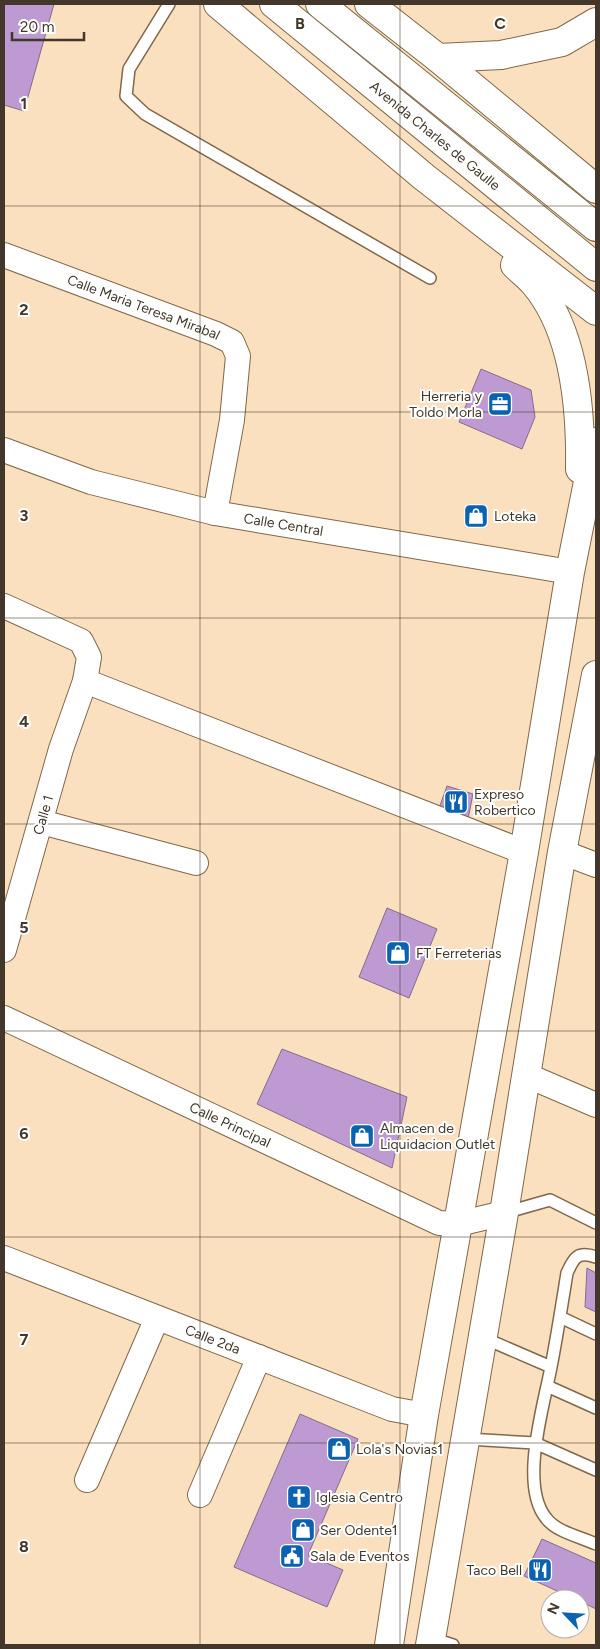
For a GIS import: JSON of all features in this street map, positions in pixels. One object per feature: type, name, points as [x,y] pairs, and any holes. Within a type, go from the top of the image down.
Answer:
[{"type":"main road","points":[[218,4],[424,177],[596,312]]},
{"type":"main road","name":"Avenida Charles de Gaulle","points":[[274,4],[596,267]]},
{"type":"main road","name":"Avenida Charles de Gaulle","points":[[320,4],[596,227]]},
{"type":"main road","points":[[369,4],[438,58],[596,189]]},
{"type":"main road","points":[[438,58],[501,55],[562,42],[596,22]]},
{"type":"main road","points":[[424,177],[534,283],[549,304],[562,335],[575,379],[578,402],[580,458],[579,523]]},
{"type":"main road","points":[[389,1645],[424,1415],[524,852],[570,572],[596,442]]},
{"type":"main road","points":[[438,1643],[467,1440],[562,852],[596,676]]},
{"type":"street","name":"Calle Maria Teresa Mirabal","points":[[4,255],[216,334],[232,342],[238,356],[237,380],[232,420],[215,513]]},
{"type":"street","name":"Calle Central","points":[[4,450],[91,482],[215,513],[570,572]]},
{"type":"street","name":"Calle 1","points":[[4,606],[81,641],[89,657],[85,681],[61,749],[4,950]]},
{"type":"street","points":[[85,681],[524,852]]},
{"type":"street","points":[[41,822],[196,863]]},
{"type":"street","points":[[562,852],[596,865]]},
{"type":"street","name":"Calle Principal","points":[[4,1018],[439,1223],[458,1224]]},
{"type":"street","points":[[526,1075],[596,1106]]},
{"type":"street","points":[[458,1224],[504,1213]]},
{"type":"street","name":"Calle 2da","points":[[4,1258],[392,1409],[424,1415]]},
{"type":"street","points":[[87,1480],[157,1318]]},
{"type":"street","points":[[200,1495],[259,1357]]},
{"type":"lane","points":[[169,4],[129,69],[126,96],[145,114],[430,278]]},
{"type":"lane","points":[[504,1213],[550,1200],[596,1223]]},
{"type":"lane","points":[[596,1257],[588,1254],[578,1255],[572,1261],[567,1273],[551,1367],[535,1443],[534,1479],[536,1500],[546,1519],[560,1528],[596,1544]]},
{"type":"lane","points":[[560,1317],[596,1334]]},
{"type":"lane","points":[[484,1338],[551,1367]]},
{"type":"lane","points":[[547,1386],[596,1408]]},
{"type":"lane","points":[[467,1440],[535,1443],[596,1470]]},
{"type":"building","points":[[4,4],[54,4],[24,111],[4,105]]},
{"type":"building","name":"Herreria y Toldo Morla","points":[[481,369],[531,390],[535,417],[522,449],[459,422]]},
{"type":"building","name":"Expreso Robertico","points":[[447,786],[473,794],[467,824],[438,811]]},
{"type":"building","name":"FT Ferreterias","points":[[387,908],[437,929],[409,998],[359,977]]},
{"type":"building","name":"Almacen de Liquidacion Outlet","points":[[282,1049],[407,1097],[392,1168],[257,1104]]},
{"type":"building","points":[[587,1268],[596,1273],[596,1312],[585,1307]]},
{"type":"building","name":"Iglesia Centro","points":[[300,1414],[358,1439],[308,1555],[343,1570],[327,1607],[234,1567]]},
{"type":"building","points":[[542,1539],[596,1563],[596,1609],[590,1606],[590,1589],[553,1589],[524,1576]]},
{"type":"place","name":"Herreria y Toldo Morla","points":[[500,404]]},
{"type":"place","name":"Loteka","points":[[476,516]]},
{"type":"place","name":"Expreso Robertico","points":[[456,802]]},
{"type":"place","name":"FT Ferreterias","points":[[398,953]]},
{"type":"place","name":"Almacen de Liquidacion Outlet","points":[[362,1136]]},
{"type":"place","name":"Lola's Novias1","points":[[339,1449]]},
{"type":"place","name":"Iglesia Centro","points":[[299,1497]]},
{"type":"place","name":"Ser Odente1","points":[[303,1530]]},
{"type":"place","name":"Sala de Eventos","points":[[292,1556]]},
{"type":"place","name":"Taco Bell","points":[[540,1570]]}]
